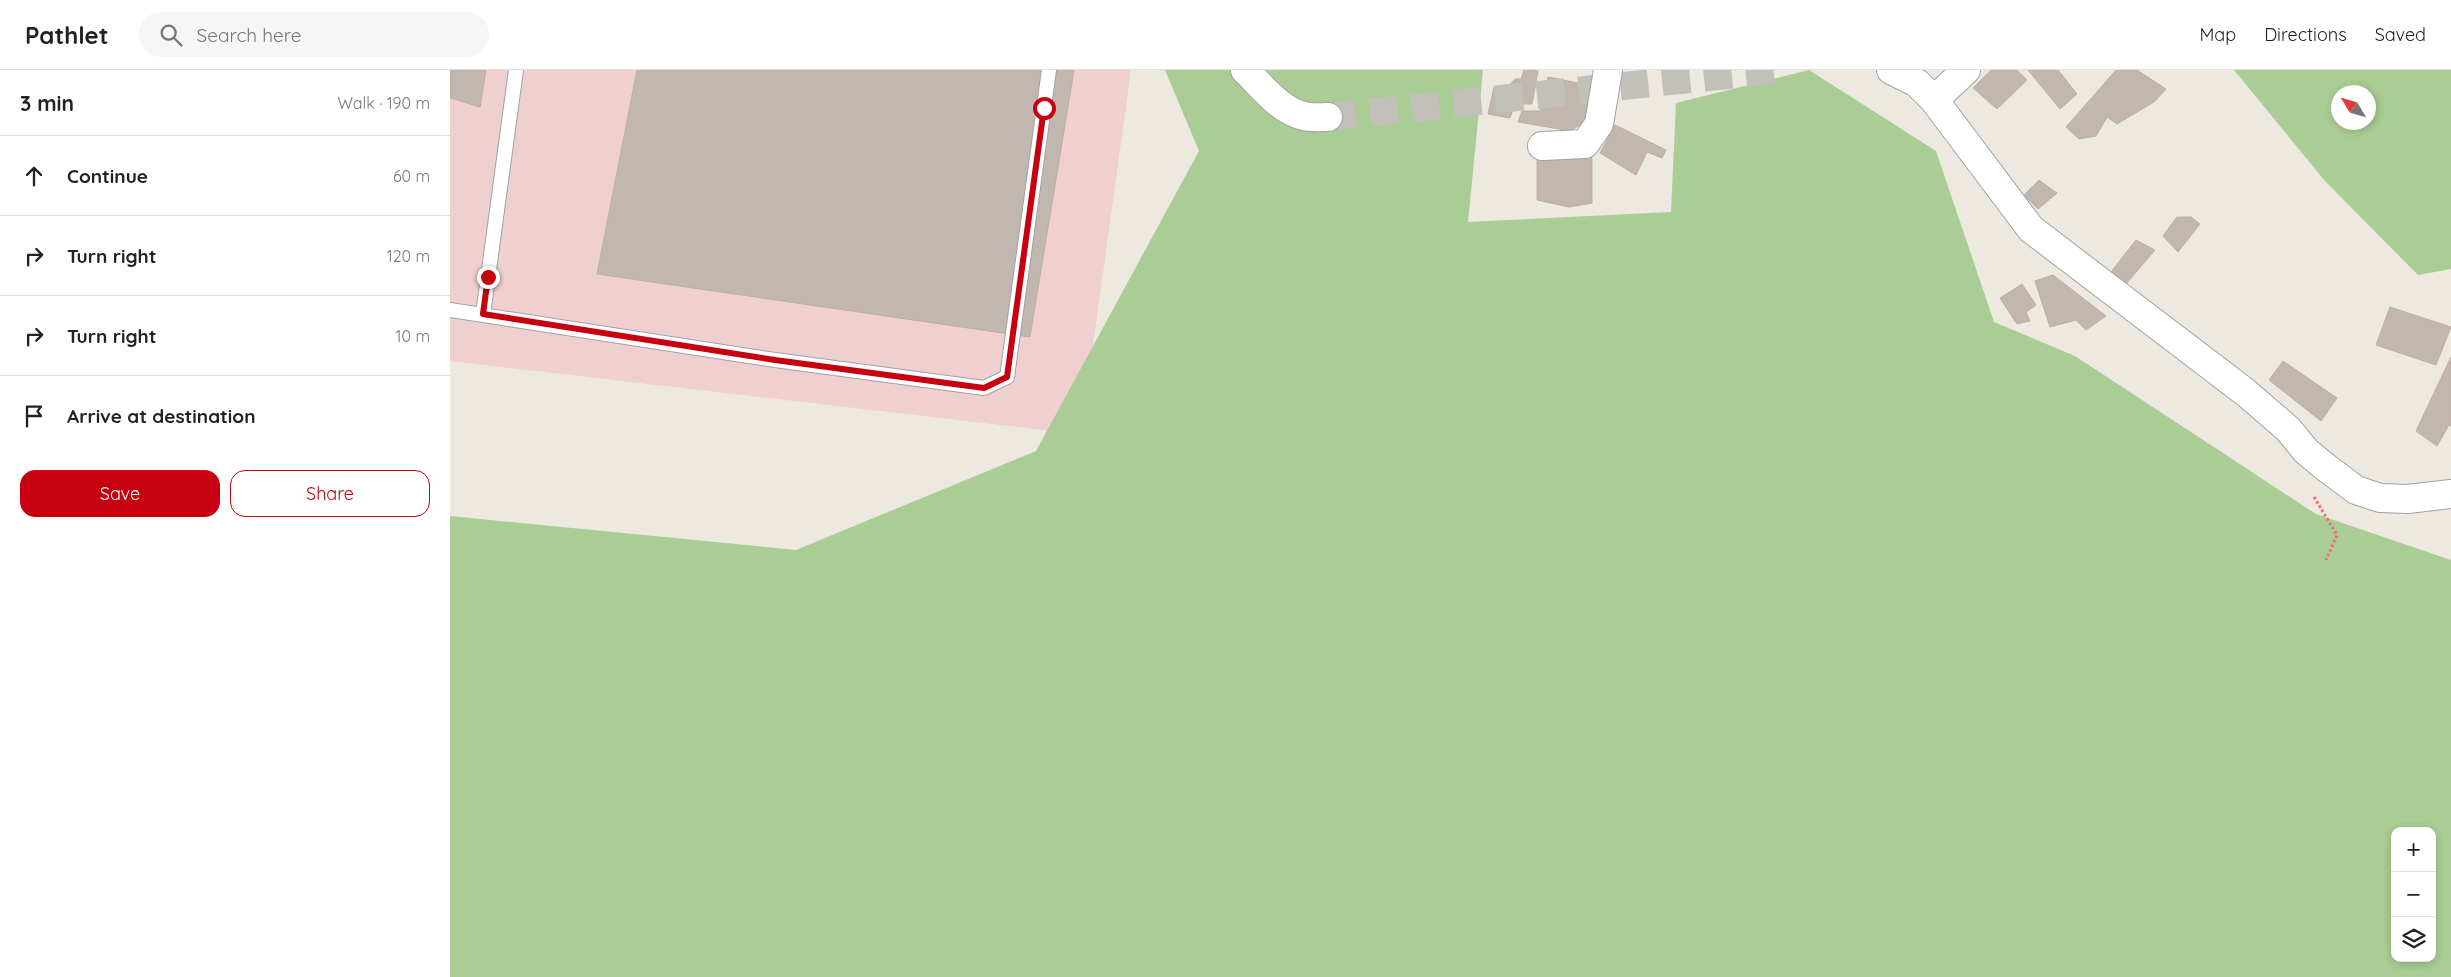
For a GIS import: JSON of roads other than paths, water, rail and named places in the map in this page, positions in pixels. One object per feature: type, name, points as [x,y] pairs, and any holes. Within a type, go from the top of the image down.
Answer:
[{"type":"street","points":[[1245,70],[1283,106],[1292,112],[1304,116],[1328,118]]},
{"type":"street","points":[[1542,146],[1585,144],[1599,124],[1608,70]]},
{"type":"street","points":[[1891,70],[1918,84],[2030,229],[2245,392],[2288,429],[2306,451],[2356,490],[2380,498],[2408,499],[2451,494]]},
{"type":"street","points":[[1918,84],[1966,70]]},
{"type":"lane","points":[[483,314],[516,70]]},
{"type":"lane","points":[[450,310],[775,360],[984,388],[1007,377],[1049,70]]},
{"type":"tunnel","points":[[1328,117],[1776,70]]}]
